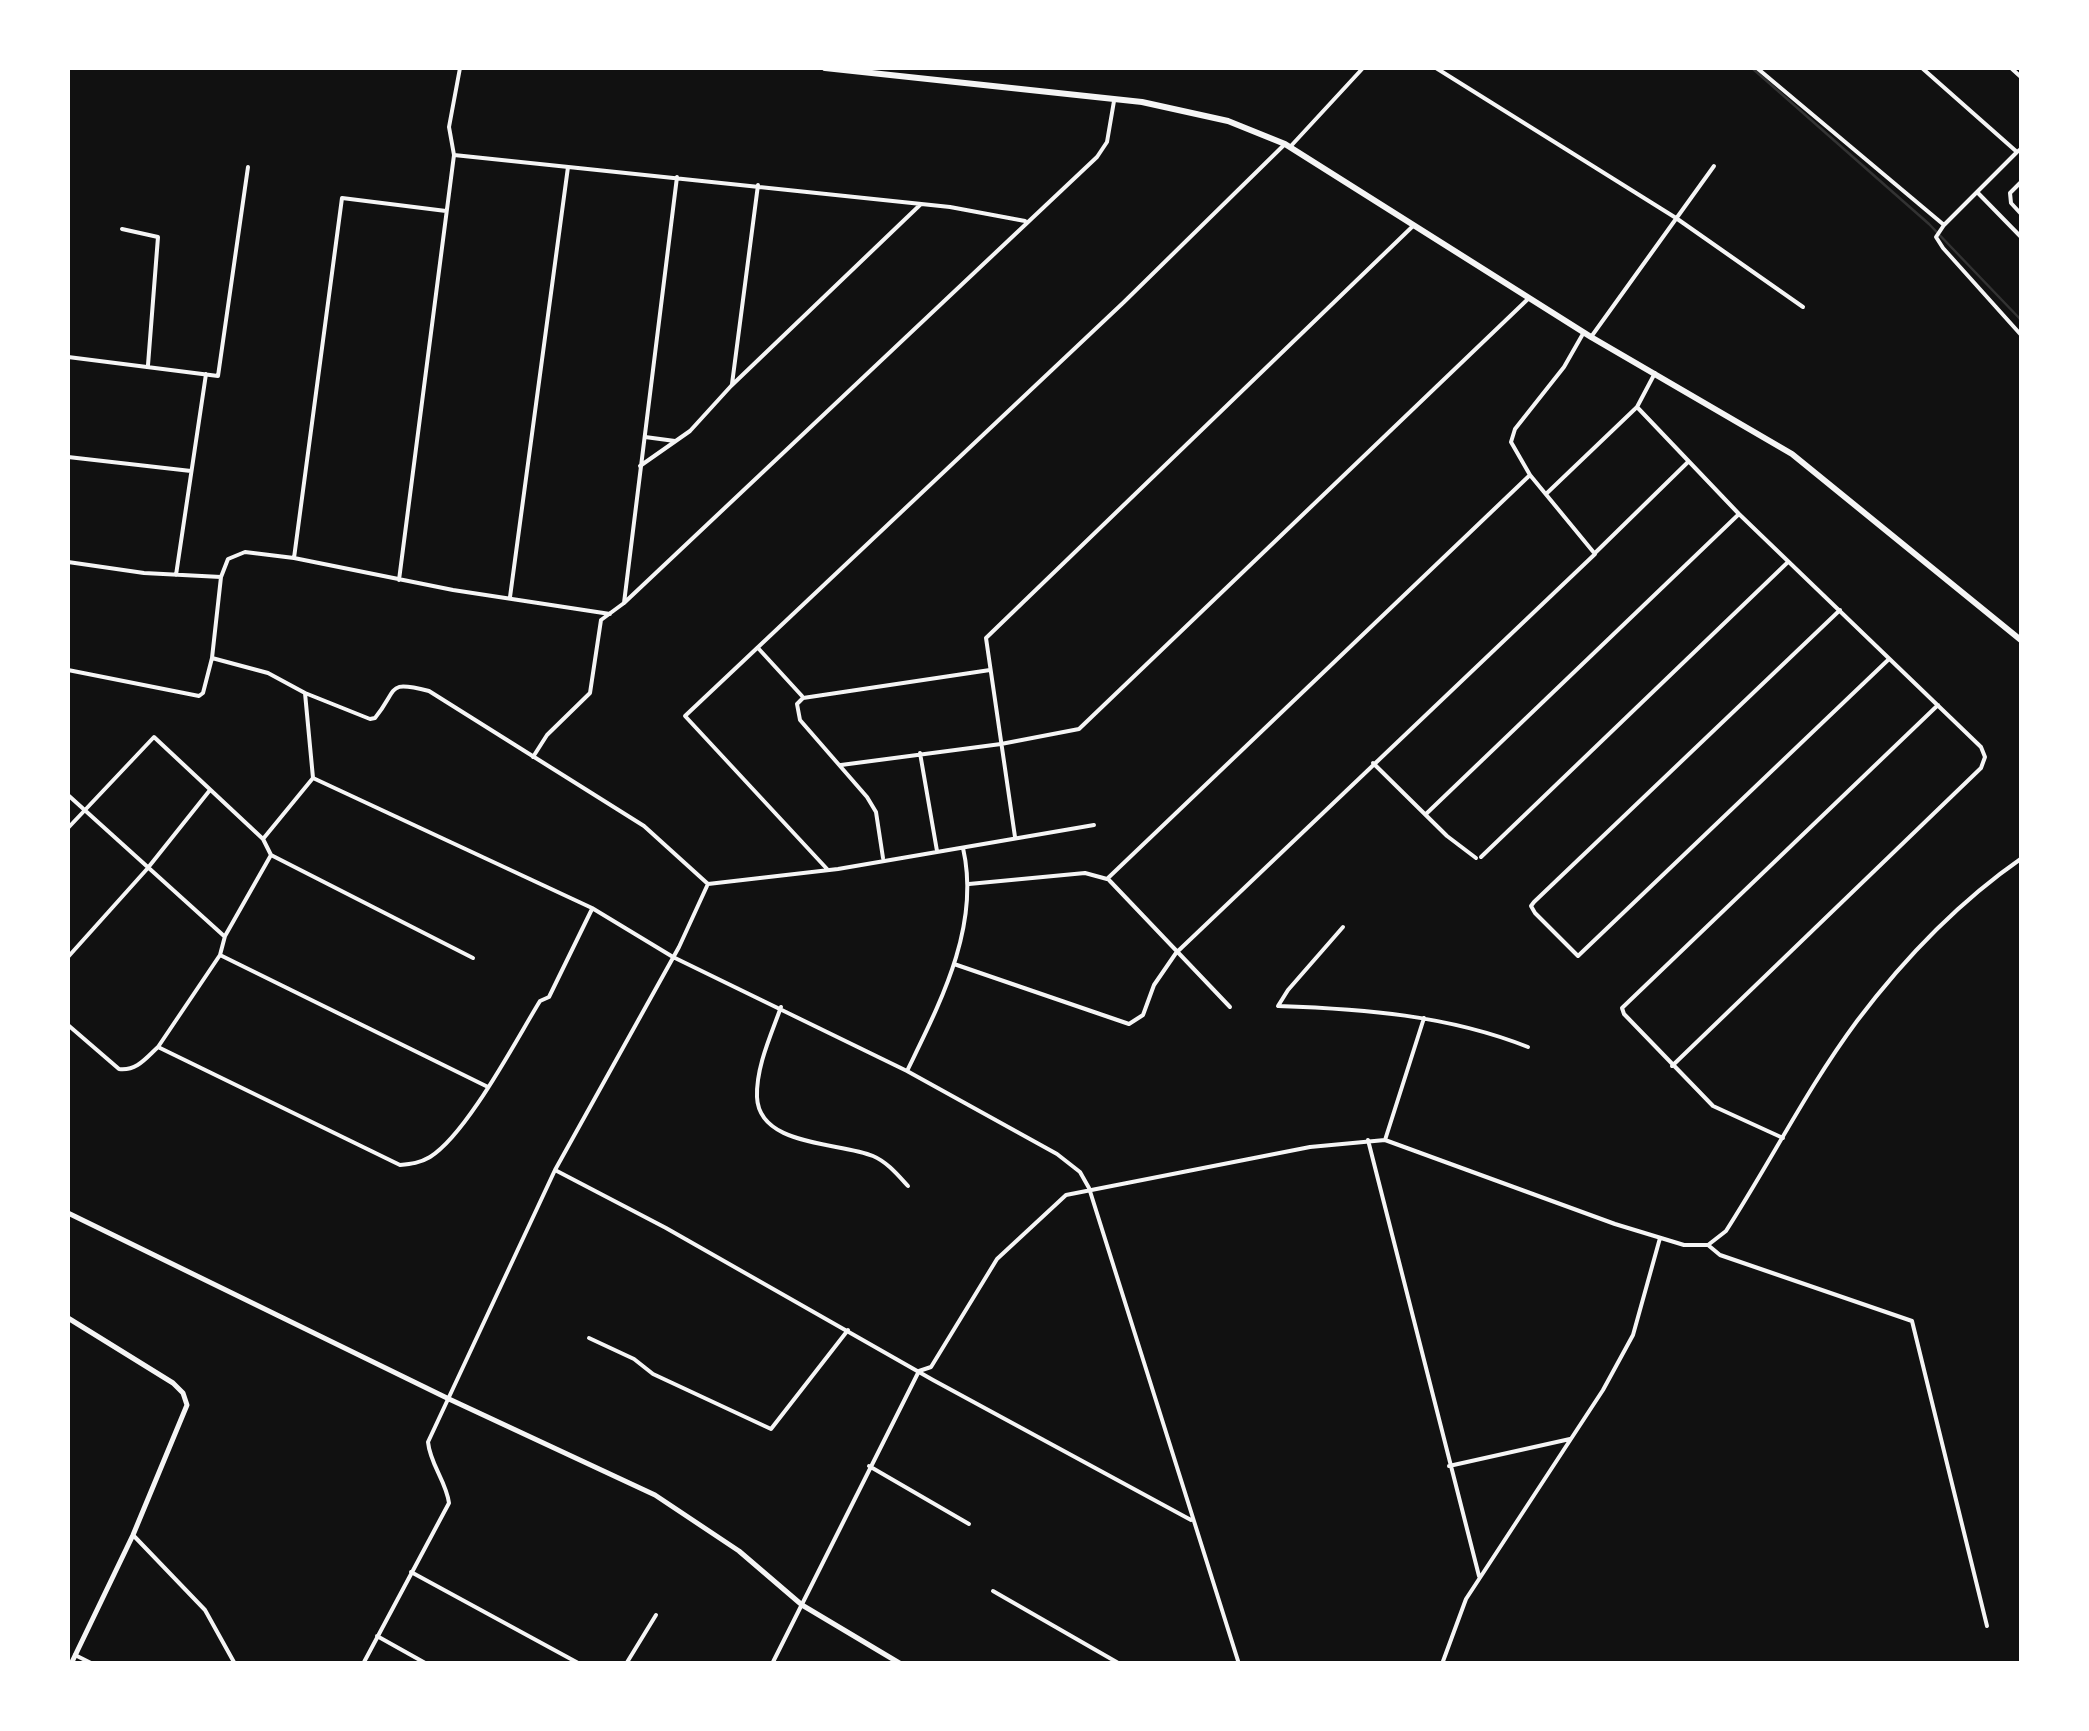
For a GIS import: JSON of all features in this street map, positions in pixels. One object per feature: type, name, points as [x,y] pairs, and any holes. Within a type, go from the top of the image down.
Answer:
[{"type":"main road","points":[[824,68],[1114,98],[1209,115],[1287,145],[1529,298],[1801,461],[2022,641]]},
{"type":"street","points":[[400,580],[454,155],[450,127],[460,68]]},
{"type":"street","points":[[828,870],[686,716],[1124,302],[1363,68]]},
{"type":"street","points":[[1436,68],[1676,218],[1803,307]]},
{"type":"street","points":[[1757,68],[1944,226]]},
{"type":"street","points":[[1922,68],[2019,150],[1936,237],[2022,336]]},
{"type":"street","points":[[2011,68],[2022,78]]},
{"type":"street","points":[[533,757],[546,735],[590,693],[601,620],[624,603],[1097,156],[1107,142],[1114,98]]},
{"type":"street","points":[[454,155],[758,185],[1028,221]]},
{"type":"street","points":[[68,356],[218,376],[248,166]]},
{"type":"street","points":[[1595,554],[1530,475],[1512,448],[1512,436],[1714,166]]},
{"type":"street","points":[[510,597],[568,167]]},
{"type":"street","points":[[624,603],[678,177]]},
{"type":"street","points":[[2022,181],[2010,194],[2011,203],[2022,215]]},
{"type":"street","points":[[732,386],[758,185]]},
{"type":"street","points":[[1978,193],[2022,238]]},
{"type":"street","points":[[294,558],[342,198],[446,212]]},
{"type":"street","points":[[640,466],[690,431],[922,204]]},
{"type":"street","points":[[1016,838],[986,638],[1413,226]]},
{"type":"street","points":[[122,229],[158,238],[148,366]]},
{"type":"street","points":[[841,765],[1001,744],[1079,728],[1529,298]]},
{"type":"street","points":[[1546,494],[1637,407],[1656,372]]},
{"type":"street","points":[[176,575],[206,374]]},
{"type":"street","points":[[1637,407],[1739,514],[1981,747],[1985,757],[1982,768],[1672,1066]]},
{"type":"street","points":[[644,437],[676,441]]},
{"type":"street","points":[[68,457],[191,471]]},
{"type":"street","points":[[954,964],[1129,1024],[1144,1015],[1154,985],[1176,953],[1688,462]]},
{"type":"street","points":[[1107,879],[1530,475]]},
{"type":"street","points":[[1426,814],[1739,514]]},
{"type":"street","points":[[68,670],[199,696],[206,688],[212,658],[223,567],[234,554],[245,552],[610,614]]},
{"type":"street","points":[[1373,763],[1447,836],[1479,858],[1789,561]]},
{"type":"street","points":[[68,562],[221,577]]},
{"type":"street","points":[[1840,610],[1534,902],[1531,906],[1536,913],[1578,956],[1890,659]]},
{"type":"street","points":[[758,648],[803,698]]},
{"type":"street","points":[[212,658],[268,673],[305,693],[370,719],[375,718],[401,684],[428,691],[644,826],[708,884],[828,870],[1094,825]]},
{"type":"street","points":[[884,860],[876,812],[800,720],[797,704],[803,698],[990,670]]},
{"type":"street","points":[[262,839],[314,778],[305,693]]},
{"type":"street","points":[[1783,1138],[1718,1110],[1672,1066],[1622,1008],[1938,705]]},
{"type":"street","points":[[68,828],[154,737],[262,839],[270,855],[473,958]]},
{"type":"street","points":[[920,753],[937,851]]},
{"type":"street","points":[[314,778],[592,908],[672,956],[906,1071],[1057,1154],[1080,1172],[1089,1188],[1240,1664]]},
{"type":"street","points":[[68,957],[147,869],[210,790]]},
{"type":"street","points":[[68,796],[224,936]]},
{"type":"street","points":[[906,1071],[950,983],[970,884],[963,846]]},
{"type":"street","points":[[68,1025],[119,1069],[139,1065],[158,1046],[220,955],[224,936],[270,855]]},
{"type":"street","points":[[772,1664],[919,1371],[931,1367],[997,1259],[1066,1195],[1310,1147],[1385,1140],[1660,1238],[1690,1246],[1708,1245],[1726,1231],[1836,1050],[1879,993],[1961,908],[2022,856]]},
{"type":"street","points":[[970,884],[1085,873],[1107,879],[1230,1007]]},
{"type":"street","points":[[363,1664],[449,1504],[428,1442],[555,1170],[708,884]]},
{"type":"street","points":[[158,1046],[400,1165],[415,1164],[440,1149],[488,1087],[540,1001],[549,996],[592,908]]},
{"type":"street","points":[[1343,928],[1278,1006],[1362,1008],[1424,1018],[1484,1030],[1528,1047]]},
{"type":"street","points":[[220,955],[488,1087]]},
{"type":"street","points":[[780,1007],[758,1090],[762,1114],[775,1128],[793,1138],[876,1157],[908,1186]]},
{"type":"street","points":[[1385,1140],[1424,1018]]},
{"type":"street","points":[[1368,1140],[1479,1578]]},
{"type":"street","points":[[555,1170],[1193,1522]]},
{"type":"street","points":[[68,1213],[655,1495],[739,1551],[802,1605],[901,1664]]},
{"type":"street","points":[[1442,1664],[1458,1614],[1603,1390],[1635,1330],[1660,1238]]},
{"type":"street","points":[[1708,1245],[1720,1254],[1908,1318],[1914,1326],[1988,1626]]},
{"type":"street","points":[[68,1318],[173,1383],[186,1399],[184,1420],[72,1664]]},
{"type":"street","points":[[589,1338],[634,1359],[653,1374],[771,1429],[848,1330]]},
{"type":"street","points":[[1449,1466],[1570,1439]]},
{"type":"street","points":[[870,1466],[968,1524]]},
{"type":"street","points":[[133,1535],[205,1610],[235,1664]]},
{"type":"street","points":[[412,1572],[580,1664]]},
{"type":"street","points":[[993,1590],[1120,1664]]},
{"type":"street","points":[[626,1664],[656,1616]]},
{"type":"street","points":[[377,1636],[427,1664]]},
{"type":"street","points":[[75,1656],[92,1664]]},
{"type":"waterway","points":[[1752,68],[1929,224],[2022,321]]}]
